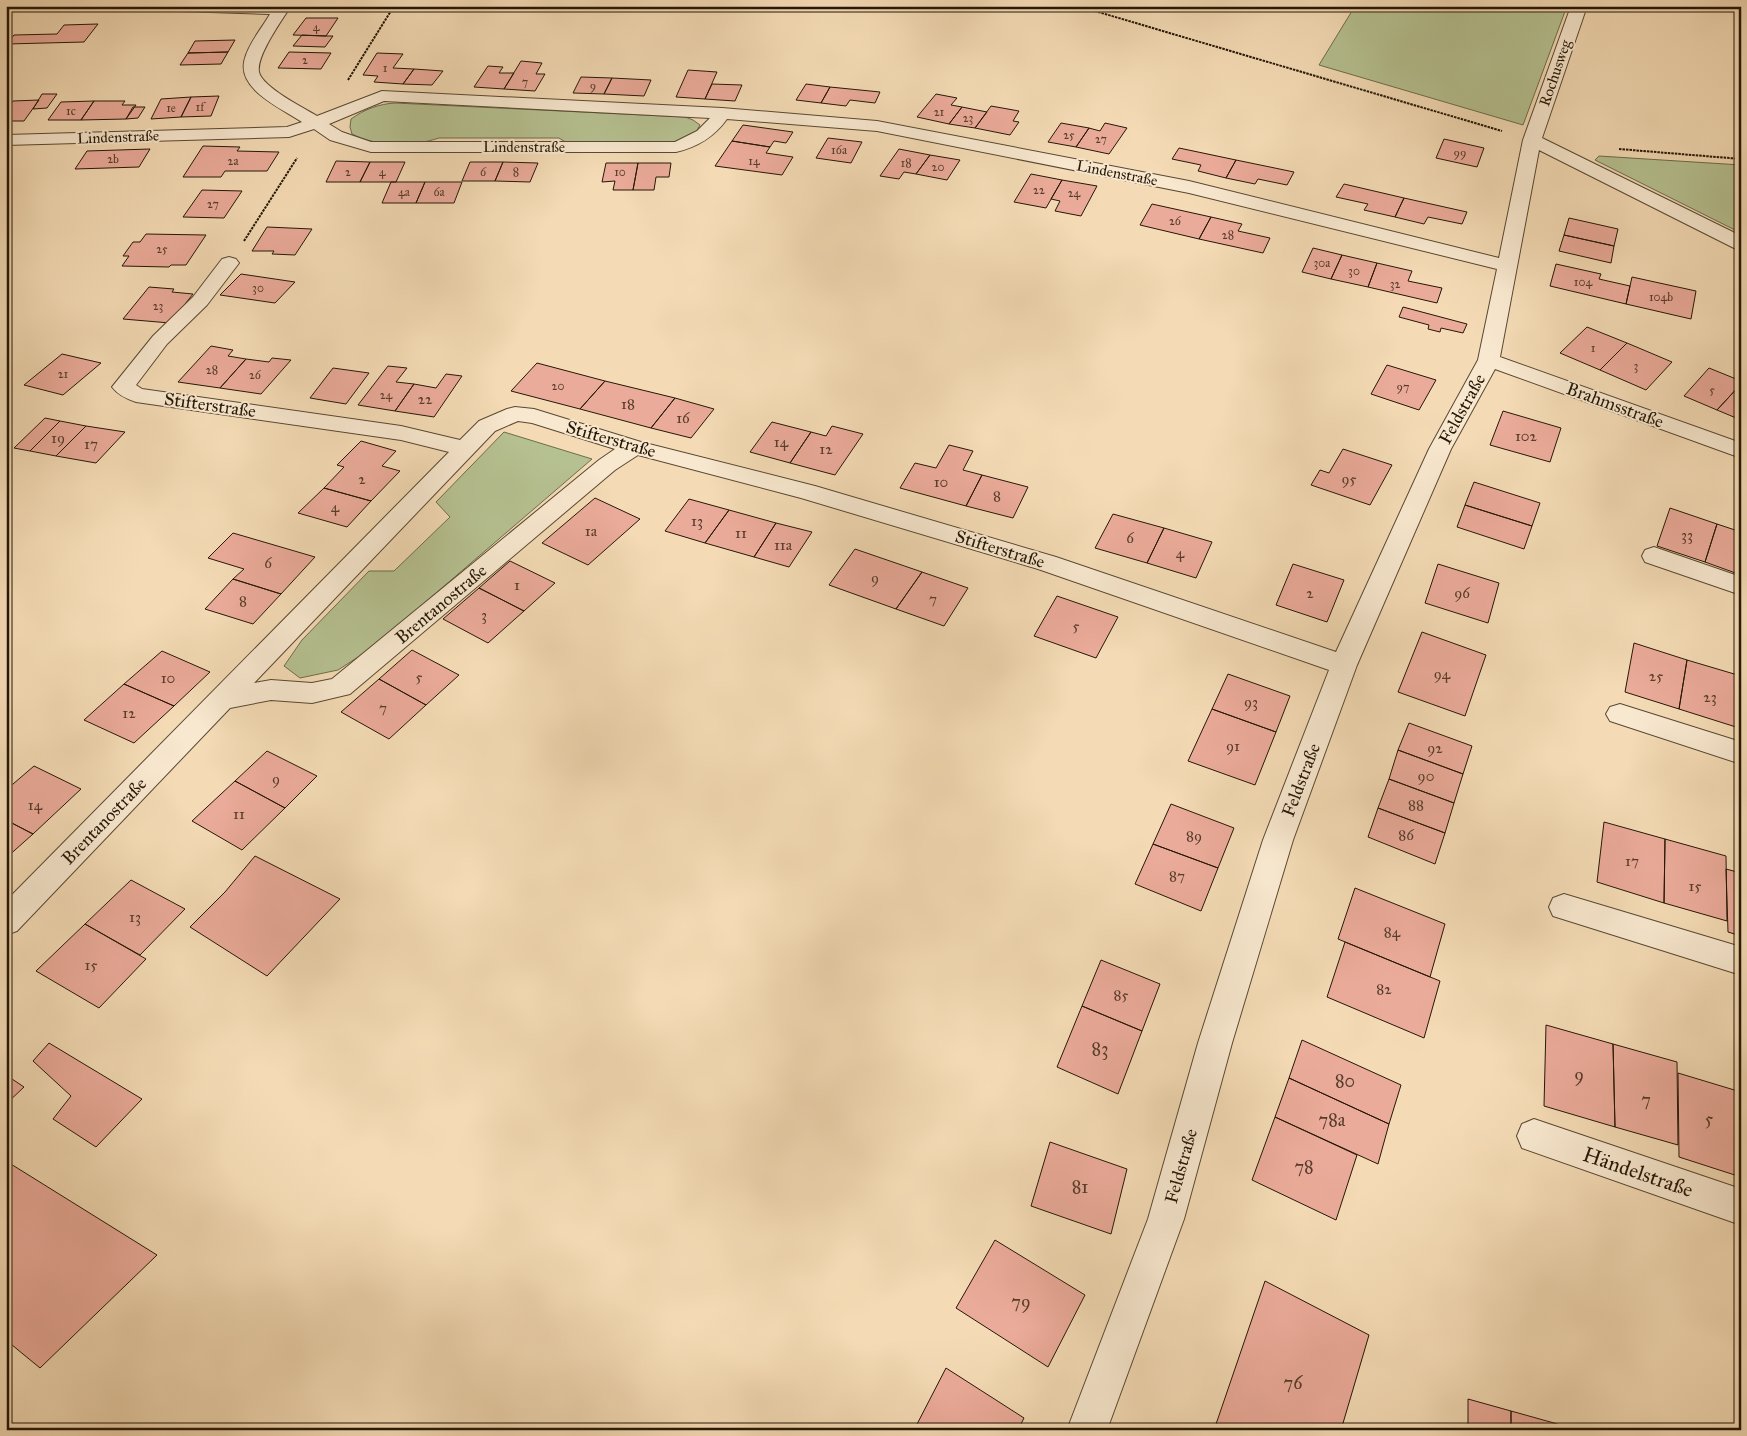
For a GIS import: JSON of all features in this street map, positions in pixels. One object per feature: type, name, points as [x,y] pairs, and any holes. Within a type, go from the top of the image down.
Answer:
[{"type":"street","points":[[179,6],[281,8],[253,57],[251,72],[260,87],[318,124]]},
{"type":"street","name":"Rochusweg","points":[[1532,140],[1579,6]]},
{"type":"street","name":"Lindenstraße","points":[[6,140],[289,132],[318,124],[359,104],[382,96],[722,113],[877,126],[1189,187],[1508,266]]},
{"type":"street","name":"Lindenstraße","points":[[318,124],[336,136],[371,147],[676,147],[698,139],[714,126],[722,113]]},
{"type":"street","points":[[1532,140],[1741,244]]},
{"type":"street","name":"Feldstraße","points":[[1087,1430],[1166,1219],[1215,1043],[1278,840],[1344,665],[1440,449],[1490,360],[1532,140]]},
{"type":"street","name":"Stifterstraße","points":[[229,264],[200,300],[160,340],[124,386],[136,395],[401,433],[464,448],[487,426],[515,414],[534,416],[634,447],[807,492],[1047,563],[1344,665]]},
{"type":"street","name":"Brahmsstraße","points":[[1490,360],[1741,451]]},
{"type":"street","name":"Brentanostraße","points":[[224,699],[270,690],[312,693],[340,686],[607,465],[634,447]]},
{"type":"street","name":"Brentanostraße","points":[[6,922],[224,699],[464,448]]},
{"type":"street","points":[[1654,556],[1741,586]]},
{"type":"street","points":[[1620,714],[1741,753]]},
{"type":"street","points":[[1564,907],[1741,961]]},
{"type":"street","name":"Händelstraße","points":[[1534,1136],[1741,1207]]},
{"type":"path","points":[[359,104],[346,84],[394,6]]},
{"type":"path","points":[[1078,6],[1532,140]]},
{"type":"path","points":[[1617,149],[1741,159]]},
{"type":"path","points":[[229,264],[282,183]]},
{"type":"green space","points":[[1355,6],[1567,6],[1523,125],[1319,65]]},
{"type":"green space","points":[[395,103],[685,117],[700,125],[696,132],[675,142],[567,143],[559,138],[439,138],[417,143],[395,144],[373,141],[352,134],[350,127],[351,119],[372,108]]},
{"type":"green space","points":[[1599,156],[1741,165],[1741,233],[1595,160]]},
{"type":"green space","points":[[504,432],[592,459],[372,648],[338,670],[300,678],[284,666],[302,640],[369,571],[394,571],[450,517],[436,502]]},
{"type":"building","points":[[306,18],[338,18],[326,36],[293,35]]},
{"type":"building","points":[[98,24],[84,42],[7,44],[14,35],[57,34],[64,25]]},
{"type":"building","points":[[302,35],[333,36],[325,47],[293,46]]},
{"type":"building","points":[[235,40],[228,52],[188,53],[195,41]]},
{"type":"building","points":[[228,52],[221,64],[180,65],[188,53]]},
{"type":"building","points":[[289,52],[331,53],[321,69],[278,68]]},
{"type":"building","points":[[377,53],[403,54],[393,68],[414,69],[403,84],[374,82],[378,76],[363,75]]},
{"type":"building","points":[[521,61],[542,63],[536,74],[545,74],[535,91],[504,89]]},
{"type":"building","points":[[488,66],[503,67],[499,73],[514,73],[504,89],[474,87]]},
{"type":"building","points":[[414,69],[443,71],[432,85],[403,84]]},
{"type":"building","points":[[688,70],[717,72],[705,99],[676,97]]},
{"type":"building","points":[[581,77],[612,78],[604,94],[573,93]]},
{"type":"building","points":[[612,78],[651,80],[644,96],[604,94]]},
{"type":"building","points":[[712,84],[742,85],[735,101],[705,99]]},
{"type":"building","points":[[806,84],[830,87],[821,103],[796,100]]},
{"type":"building","points":[[830,87],[880,92],[875,103],[850,100],[846,106],[821,103]]},
{"type":"building","points":[[42,94],[57,94],[47,108],[33,109]]},
{"type":"building","points":[[936,94],[957,98],[951,105],[962,107],[949,124],[917,117]]},
{"type":"building","points":[[219,96],[211,116],[181,117],[191,97]]},
{"type":"building","points":[[191,97],[181,117],[151,119],[161,99]]},
{"type":"building","points":[[39,100],[24,121],[6,121],[6,111],[13,101]]},
{"type":"building","points":[[94,101],[81,120],[48,120],[61,102]]},
{"type":"building","points":[[94,101],[125,101],[122,105],[136,105],[126,119],[81,120]]},
{"type":"building","points":[[991,106],[1019,111],[1013,121],[1019,122],[1010,135],[975,128]]},
{"type":"building","points":[[133,107],[145,107],[138,118],[126,119]]},
{"type":"building","points":[[962,107],[987,112],[975,128],[949,124]]},
{"type":"building","points":[[1061,123],[1089,128],[1076,147],[1048,142]]},
{"type":"building","points":[[1105,123],[1127,128],[1109,154],[1076,147],[1089,128],[1100,131]]},
{"type":"building","points":[[743,125],[793,132],[786,143],[774,141],[770,147],[732,141]]},
{"type":"building","points":[[828,138],[862,142],[851,163],[816,158]]},
{"type":"building","points":[[1444,139],[1484,148],[1477,167],[1436,158]]},
{"type":"building","points":[[732,141],[770,147],[766,153],[793,157],[782,175],[715,166]]},
{"type":"building","points":[[203,146],[240,147],[237,151],[279,152],[267,171],[225,171],[221,177],[183,177]]},
{"type":"building","points":[[1179,148],[1236,160],[1226,178],[1198,171],[1201,165],[1172,159]]},
{"type":"building","points":[[150,149],[139,167],[75,169],[87,151]]},
{"type":"building","points":[[899,149],[930,155],[916,174],[904,172],[899,179],[880,176]]},
{"type":"building","points":[[930,155],[960,160],[947,180],[916,174]]},
{"type":"building","points":[[1236,160],[1294,172],[1287,185],[1258,179],[1255,184],[1226,178]]},
{"type":"building","points":[[336,161],[370,162],[360,182],[326,182]]},
{"type":"building","points":[[370,162],[405,162],[396,182],[360,182]]},
{"type":"building","points":[[470,162],[503,162],[495,181],[462,181]]},
{"type":"building","points":[[503,162],[538,163],[530,182],[495,181]]},
{"type":"building","points":[[606,163],[638,163],[633,190],[613,190],[615,181],[602,182]]},
{"type":"building","points":[[638,163],[671,163],[669,177],[656,177],[654,190],[633,190]]},
{"type":"building","points":[[1031,174],[1062,180],[1046,208],[1014,202]]},
{"type":"building","points":[[1062,180],[1097,186],[1081,216],[1055,211],[1060,201],[1051,199]]},
{"type":"building","points":[[391,182],[425,182],[416,203],[382,203]]},
{"type":"building","points":[[425,182],[462,182],[454,203],[416,203]]},
{"type":"building","points":[[1344,184],[1404,198],[1395,217],[1364,210],[1368,204],[1336,197]]},
{"type":"building","points":[[202,190],[242,191],[224,218],[183,217]]},
{"type":"building","points":[[1404,198],[1467,212],[1462,224],[1428,217],[1424,224],[1395,217]]},
{"type":"building","points":[[1152,204],[1211,217],[1199,239],[1140,225]]},
{"type":"building","points":[[1211,217],[1242,224],[1238,231],[1270,238],[1263,253],[1199,239]]},
{"type":"building","points":[[1569,218],[1618,229],[1614,246],[1564,235]]},
{"type":"building","points":[[267,227],[312,229],[295,255],[272,254],[274,251],[252,251]]},
{"type":"building","points":[[146,234],[206,235],[186,265],[171,265],[169,267],[122,266],[129,256],[123,256],[133,242],[140,242]]},
{"type":"building","points":[[1564,235],[1614,246],[1611,263],[1559,251]]},
{"type":"building","points":[[1313,248],[1342,255],[1331,279],[1302,272]]},
{"type":"building","points":[[1342,255],[1377,263],[1368,287],[1331,279]]},
{"type":"building","points":[[1377,263],[1412,271],[1408,281],[1442,288],[1437,303],[1368,287]]},
{"type":"building","points":[[1556,264],[1601,274],[1599,279],[1630,286],[1626,304],[1550,286]]},
{"type":"building","points":[[241,274],[295,282],[275,303],[220,295]]},
{"type":"building","points":[[1632,277],[1696,291],[1691,319],[1626,304]]},
{"type":"building","points":[[149,287],[174,289],[172,292],[193,294],[170,323],[123,319]]},
{"type":"building","points":[[1403,307],[1467,324],[1463,333],[1441,328],[1440,332],[1428,329],[1429,325],[1399,317]]},
{"type":"building","points":[[1587,327],[1627,343],[1600,370],[1560,353]]},
{"type":"building","points":[[1627,343],[1672,362],[1646,390],[1600,370]]},
{"type":"building","points":[[211,346],[233,350],[228,356],[246,359],[220,388],[178,382]]},
{"type":"building","points":[[62,354],[101,363],[63,395],[24,385]]},
{"type":"building","points":[[272,358],[291,360],[261,394],[220,388],[246,359],[269,362]]},
{"type":"building","points":[[537,363],[605,381],[580,409],[511,391]]},
{"type":"building","points":[[1387,365],[1436,380],[1419,410],[1371,394]]},
{"type":"building","points":[[388,366],[407,368],[396,382],[414,384],[395,411],[358,405]]},
{"type":"building","points":[[333,368],[369,373],[346,404],[310,398]]},
{"type":"building","points":[[1709,368],[1741,381],[1741,384],[1717,410],[1684,396]]},
{"type":"building","points":[[446,374],[462,376],[434,417],[395,411],[414,384],[436,388]]},
{"type":"building","points":[[605,381],[675,398],[651,428],[580,409]]},
{"type":"building","points":[[1741,384],[1741,420],[1717,410]]},
{"type":"building","points":[[675,398],[714,409],[691,438],[651,428]]},
{"type":"building","points":[[1503,411],[1561,428],[1550,462],[1490,445]]},
{"type":"building","points":[[45,418],[60,421],[30,451],[14,448]]},
{"type":"building","points":[[60,421],[86,426],[56,456],[30,451]]},
{"type":"building","points":[[772,422],[811,432],[790,463],[750,452]]},
{"type":"building","points":[[86,426],[125,432],[96,463],[56,456]]},
{"type":"building","points":[[832,426],[863,434],[835,475],[790,463],[811,432],[826,436]]},
{"type":"building","points":[[361,441],[396,451],[382,466],[400,471],[371,501],[324,488],[344,467],[337,465]]},
{"type":"building","points":[[949,445],[973,451],[963,470],[982,475],[966,506],[900,488],[915,463],[936,468]]},
{"type":"building","points":[[1343,449],[1392,465],[1370,505],[1311,485],[1320,470],[1329,473]]},
{"type":"building","points":[[982,475],[1028,487],[1013,518],[966,506]]},
{"type":"building","points":[[1474,482],[1540,503],[1532,526],[1465,505]]},
{"type":"building","points":[[324,488],[371,501],[347,527],[298,513]]},
{"type":"building","points":[[595,498],[640,519],[588,565],[542,543]]},
{"type":"building","points":[[689,499],[729,510],[705,543],[665,531]]},
{"type":"building","points":[[1465,505],[1532,526],[1524,549],[1457,527]]},
{"type":"building","points":[[1670,508],[1717,524],[1705,562],[1657,546]]},
{"type":"building","points":[[729,510],[776,523],[754,557],[705,543]]},
{"type":"building","points":[[1113,514],[1164,528],[1147,563],[1095,548]]},
{"type":"building","points":[[776,523],[812,532],[789,567],[754,557]]},
{"type":"building","points":[[1717,524],[1741,532],[1741,575],[1705,562]]},
{"type":"building","points":[[1164,528],[1212,542],[1196,578],[1147,563]]},
{"type":"building","points":[[233,533],[315,557],[281,594],[233,579],[244,569],[208,558]]},
{"type":"building","points":[[855,549],[922,572],[896,609],[829,585]]},
{"type":"building","points":[[510,561],[555,583],[524,611],[479,588]]},
{"type":"building","points":[[1293,564],[1344,580],[1327,622],[1276,605]]},
{"type":"building","points":[[1438,564],[1499,583],[1488,623],[1425,603]]},
{"type":"building","points":[[922,572],[968,588],[944,626],[896,609]]},
{"type":"building","points":[[233,579],[281,594],[253,624],[205,609]]},
{"type":"building","points":[[479,588],[524,611],[488,643],[443,619]]},
{"type":"building","points":[[1057,596],[1118,617],[1096,658],[1034,636]]},
{"type":"building","points":[[1422,632],[1486,655],[1465,716],[1398,692]]},
{"type":"building","points":[[1634,643],[1687,660],[1679,709],[1625,692]]},
{"type":"building","points":[[412,650],[459,675],[426,705],[379,679]]},
{"type":"building","points":[[162,651],[210,672],[174,706],[124,684]]},
{"type":"building","points":[[1687,660],[1741,676],[1736,727],[1679,709]]},
{"type":"building","points":[[1228,674],[1290,696],[1276,732],[1212,709]]},
{"type":"building","points":[[379,679],[426,705],[389,739],[341,712]]},
{"type":"building","points":[[124,684],[174,706],[134,743],[84,720]]},
{"type":"building","points":[[1741,685],[1741,735],[1736,733]]},
{"type":"building","points":[[1212,709],[1276,732],[1255,785],[1188,761]]},
{"type":"building","points":[[1409,723],[1472,746],[1463,774],[1398,750]]},
{"type":"building","points":[[1398,750],[1463,774],[1454,803],[1389,779]]},
{"type":"building","points":[[267,751],[317,776],[285,808],[235,781]]},
{"type":"building","points":[[34,766],[81,789],[33,834],[6,820],[6,790]]},
{"type":"building","points":[[1389,779],[1454,803],[1445,833],[1378,808]]},
{"type":"building","points":[[235,781],[285,808],[242,850],[192,821]]},
{"type":"building","points":[[1171,804],[1234,828],[1218,868],[1153,844]]},
{"type":"building","points":[[1378,808],[1445,833],[1435,864],[1368,837]]},
{"type":"building","points":[[6,820],[33,834],[6,858]]},
{"type":"building","points":[[1604,822],[1665,839],[1664,903],[1597,882]]},
{"type":"building","points":[[1665,839],[1726,856],[1727,921],[1664,903]]},
{"type":"building","points":[[1153,844],[1218,868],[1201,911],[1135,884]]},
{"type":"building","points":[[255,856],[340,899],[267,976],[190,927],[225,892]]},
{"type":"building","points":[[1726,869],[1741,873],[1741,936],[1728,932]]},
{"type":"building","points":[[131,880],[185,909],[140,955],[85,924]]},
{"type":"building","points":[[1355,888],[1445,924],[1430,977],[1338,939]]},
{"type":"building","points":[[85,924],[146,959],[99,1008],[36,971]]},
{"type":"building","points":[[1345,942],[1440,981],[1424,1038],[1327,997]]},
{"type":"building","points":[[1101,960],[1160,984],[1142,1031],[1082,1006]]},
{"type":"building","points":[[1082,1006],[1142,1031],[1118,1094],[1057,1067]]},
{"type":"building","points":[[1546,1025],[1613,1044],[1615,1127],[1544,1106]]},
{"type":"building","points":[[1302,1040],[1401,1085],[1389,1124],[1289,1078]]},
{"type":"building","points":[[49,1043],[142,1099],[96,1147],[53,1119],[71,1096],[33,1061]]},
{"type":"building","points":[[1613,1044],[1677,1062],[1678,1145],[1615,1127]]},
{"type":"building","points":[[1678,1073],[1741,1092],[1741,1177],[1679,1157]]},
{"type":"building","points":[[6,1075],[24,1087],[6,1104]]},
{"type":"building","points":[[1289,1078],[1389,1124],[1378,1164],[1275,1117]]},
{"type":"building","points":[[1275,1117],[1357,1155],[1336,1220],[1252,1180]]},
{"type":"building","points":[[1050,1142],[1127,1169],[1111,1234],[1031,1206]]},
{"type":"building","points":[[6,1161],[157,1255],[40,1368],[6,1340]]},
{"type":"building","points":[[995,1240],[1085,1295],[1048,1367],[956,1308]]},
{"type":"building","points":[[1265,1281],[1369,1335],[1341,1430],[1214,1430]]},
{"type":"building","points":[[946,1368],[1024,1418],[1018,1430],[914,1430]]},
{"type":"building","points":[[1468,1399],[1511,1411],[1511,1430],[1468,1430]]},
{"type":"building","points":[[1511,1411],[1554,1423],[1554,1430],[1511,1430]]},
{"type":"building","points":[[1554,1423],[1576,1430],[1554,1430]]}]
